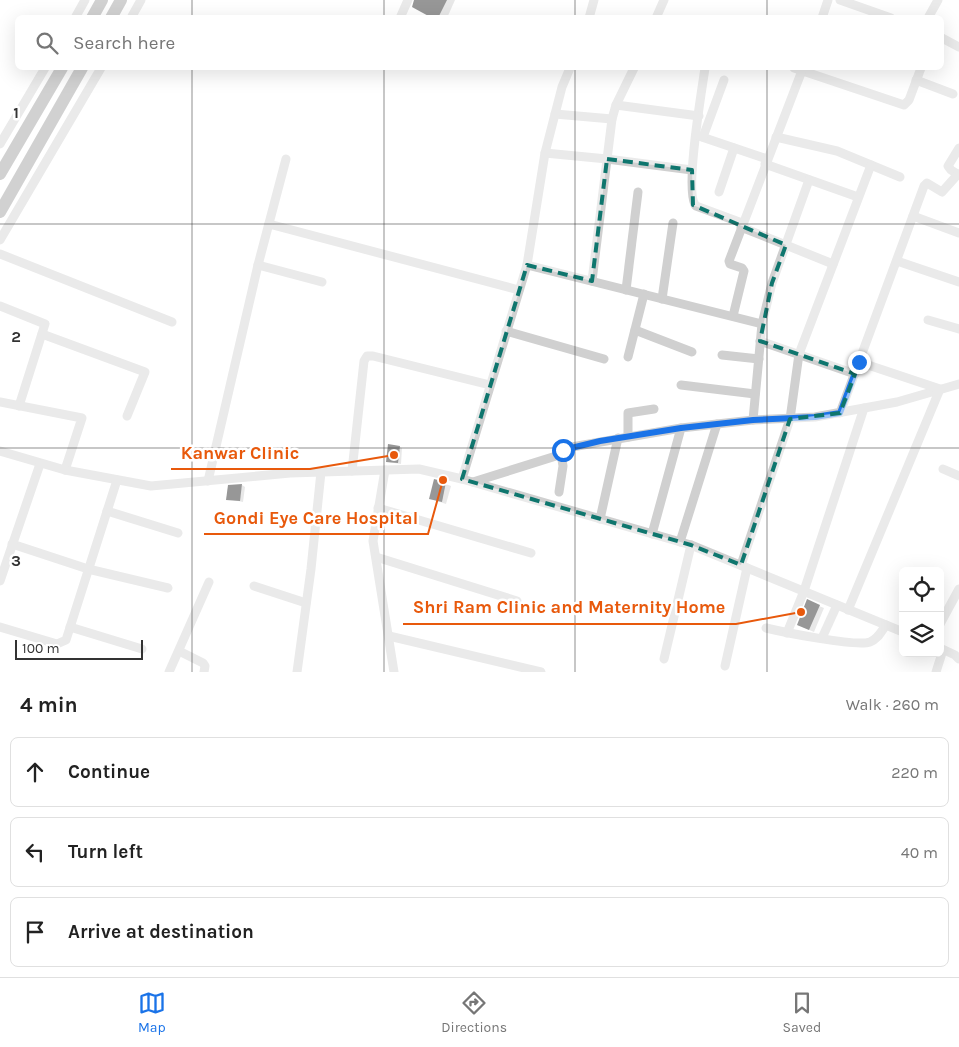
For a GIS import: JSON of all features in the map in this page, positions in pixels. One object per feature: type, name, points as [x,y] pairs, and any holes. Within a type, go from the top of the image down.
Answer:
[{"type":"highway","points":[[94,15],[102,0]]},
{"type":"highway","points":[[113,15],[121,0]]},
{"type":"highway","points":[[0,174],[61,70]]},
{"type":"highway","points":[[0,212],[81,70]]},
{"type":"street","points":[[77,15],[85,0]]},
{"type":"street","points":[[133,15],[141,0]]},
{"type":"street","points":[[401,15],[408,0]]},
{"type":"street","points":[[590,15],[594,0]]},
{"type":"street","points":[[657,15],[664,0]]},
{"type":"street","points":[[823,15],[828,0]]},
{"type":"street","points":[[840,0],[862,3],[885,15]]},
{"type":"street","points":[[930,15],[938,0]]},
{"type":"street","points":[[944,39],[959,48]]},
{"type":"street","points":[[0,144],[44,70]]},
{"type":"street","points":[[0,240],[100,70]]},
{"type":"street","points":[[462,479],[527,265],[544,153],[562,88],[569,70]]},
{"type":"street","points":[[592,282],[612,119],[633,70]]},
{"type":"street","points":[[700,136],[699,116],[705,70]]},
{"type":"street","points":[[733,316],[744,271],[742,268],[730,264],[729,261],[799,70]]},
{"type":"street","points":[[806,70],[904,105],[909,100],[920,70]]},
{"type":"street","points":[[724,80],[700,136],[692,170],[694,204],[833,264]]},
{"type":"street","points":[[916,80],[952,94]]},
{"type":"street","points":[[616,106],[699,116]]},
{"type":"street","points":[[555,114],[612,119]]},
{"type":"street","points":[[700,136],[734,148],[809,180],[858,197]]},
{"type":"street","points":[[776,137],[837,151],[900,177]]},
{"type":"street","points":[[719,192],[734,148]]},
{"type":"street","points":[[840,413],[925,184],[930,184],[942,192],[958,174],[948,166],[959,148]]},
{"type":"street","points":[[544,153],[692,170]]},
{"type":"street","points":[[208,481],[258,265],[286,159]]},
{"type":"street","points":[[725,666],[744,566],[790,418],[799,354],[871,165]]},
{"type":"street","points":[[753,420],[762,324],[772,283],[809,180]]},
{"type":"street","points":[[626,290],[638,192]]},
{"type":"street","points":[[913,216],[959,233]]},
{"type":"street","points":[[662,299],[673,223]]},
{"type":"street","points":[[269,224],[519,290]]},
{"type":"street","points":[[0,254],[172,322]]},
{"type":"street","points":[[896,261],[959,282]]},
{"type":"street","points":[[258,265],[322,282]]},
{"type":"street","points":[[527,265],[762,324]]},
{"type":"street","points":[[628,357],[644,294]]},
{"type":"street","points":[[0,306],[46,324],[19,406]]},
{"type":"street","points":[[928,320],[959,329]]},
{"type":"street","points":[[635,330],[692,352]]},
{"type":"street","points":[[506,331],[604,359]]},
{"type":"street","points":[[42,334],[145,372],[128,416]]},
{"type":"street","points":[[760,341],[855,374]]},
{"type":"street","points":[[722,355],[758,359]]},
{"type":"street","points":[[352,471],[364,361],[367,356],[490,385]]},
{"type":"street","points":[[859,362],[940,389]]},
{"type":"street","points":[[473,482],[556,456],[566,448],[681,428],[753,420],[815,417],[840,413],[897,402],[959,384]]},
{"type":"street","points":[[681,385],[755,394]]},
{"type":"street","points":[[848,610],[940,389]]},
{"type":"street","points":[[0,402],[82,418],[65,470]]},
{"type":"street","points":[[787,633],[804,591],[864,408]]},
{"type":"street","points":[[600,519],[623,438],[628,413],[654,409]]},
{"type":"street","points":[[680,542],[717,424]]},
{"type":"street","points":[[652,534],[681,428]]},
{"type":"street","points":[[0,451],[65,470],[151,486],[290,473],[419,469],[473,482],[680,542],[744,566],[899,630]]},
{"type":"street","points":[[559,492],[563,466],[561,453]]},
{"type":"street","points":[[0,581],[40,464]]},
{"type":"street","points":[[943,469],[959,476]]},
{"type":"street","points":[[385,470],[373,541],[394,672]]},
{"type":"street","points":[[298,672],[321,472]]},
{"type":"street","points":[[0,627],[57,644],[66,640],[118,480]]},
{"type":"street","points":[[378,508],[531,554]]},
{"type":"street","points":[[107,511],[178,533]]},
{"type":"street","points":[[12,544],[88,569],[168,588]]},
{"type":"street","points":[[664,659],[691,546]]},
{"type":"street","points":[[376,558],[517,601]]},
{"type":"street","points":[[169,672],[209,582]]},
{"type":"street","points":[[254,586],[306,603]]},
{"type":"street","points":[[944,617],[959,589]]},
{"type":"street","points":[[822,638],[837,605]]},
{"type":"street","points":[[766,628],[787,633],[868,643],[879,635],[886,625]]},
{"type":"street","points":[[70,627],[142,649]]},
{"type":"street","points":[[389,636],[538,672]]},
{"type":"street","points":[[944,650],[958,656]]},
{"type":"street","points":[[179,651],[202,663],[205,666],[204,672]]},
{"type":"street","points":[[936,672],[940,657]]},
{"type":"highlighted area","points":[[607,159],[692,170],[693,205],[786,245],[772,283],[760,341],[855,374],[840,413],[790,419],[741,565],[691,545],[462,479],[527,265],[592,281]]},
{"type":"building","points":[[414,0],[447,0],[440,15],[427,15],[412,7]]},
{"type":"building","points":[[388,444],[400,446],[398,463],[386,462]]},
{"type":"building","points":[[434,479],[446,482],[442,502],[429,499]]},
{"type":"building","points":[[242,484],[240,501],[226,500],[228,485]]},
{"type":"building","points":[[807,599],[820,605],[809,630],[797,625]]},
{"type":"place","name":"Kanwar Clinic","points":[[394,455]]},
{"type":"place","name":"Gondi Eye Care Hospital","points":[[443,480]]},
{"type":"place","name":"Shri Ram Clinic and Maternity Home","points":[[801,612]]},
{"type":"route","points":[[563,450],[600,441],[681,428],[753,420],[815,417],[840,413],[859,362]]}]
